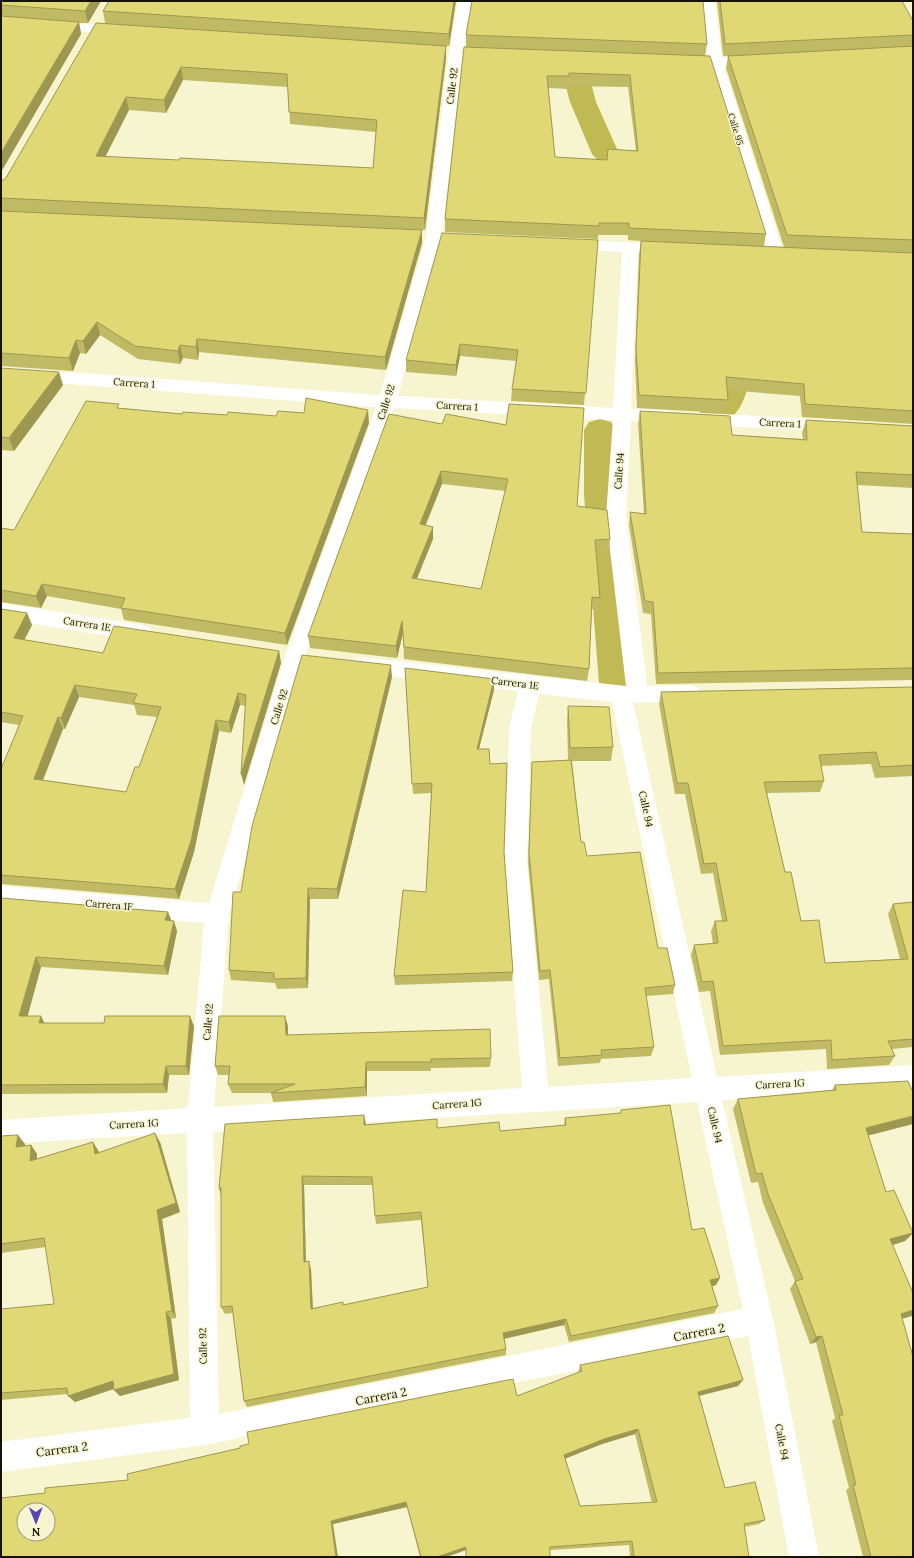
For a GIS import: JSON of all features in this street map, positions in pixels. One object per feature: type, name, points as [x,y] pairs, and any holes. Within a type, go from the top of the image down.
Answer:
[{"type":"street","name":"Calle 92","points":[[205,1431],[200,1120],[217,914],[295,656],[387,402],[434,237],[456,52],[465,1]]},
{"type":"street","name":"Calle 95","points":[[708,1],[716,63],[776,254]]},
{"type":"street","points":[[87,42],[102,15]]},
{"type":"street","points":[[1,23],[134,31]]},
{"type":"street","points":[[668,61],[716,63],[771,60]]},
{"type":"street","points":[[551,243],[684,250]]},
{"type":"street","name":"Calle 94","points":[[630,247],[616,516],[629,695],[707,1088],[759,1320],[804,1557]]},
{"type":"street","name":"Carrera 1","points":[[1,373],[387,402],[850,427]]},
{"type":"street","name":"Carrera 1E","points":[[1,611],[163,636]]},
{"type":"street","name":"Carrera 1E","points":[[342,662],[530,685],[629,695],[708,693]]},
{"type":"street","points":[[530,685],[520,729],[516,862],[536,1099]]},
{"type":"street","name":"Carrera 1F","points":[[1,896],[217,914]]},
{"type":"street","name":"Carrera 1G","points":[[1,1132],[707,1088],[913,1077]]},
{"type":"street","name":"Carrera 2","points":[[1,1457],[205,1431],[759,1320]]},
{"type":"building","points":[[1,1],[91,1],[85,11],[1,5]]},
{"type":"building","points":[[109,1],[454,1],[449,34],[103,11]]},
{"type":"building","points":[[472,1],[703,1],[707,44],[466,35]]},
{"type":"building","points":[[720,1],[902,1],[913,21],[913,35],[725,44]]},
{"type":"building","points":[[1,16],[79,22],[1,153]]},
{"type":"building","points":[[96,23],[446,46],[424,218],[1,198],[1,180],[4,180]],"holes":[[[181,67],[287,74],[289,112],[377,120],[373,168],[180,158],[179,160],[96,156],[126,97],[164,100]]]},
{"type":"building","points":[[913,46],[913,240],[787,235],[728,56]]},
{"type":"building","points":[[464,47],[710,56],[766,234],[629,228],[629,223],[599,223],[599,226],[445,219]],"holes":[[[569,73],[630,75],[638,151],[608,149],[607,160],[555,157],[547,76],[569,76]]]},
{"type":"building","points":[[1,211],[422,230],[385,357],[197,339],[196,347],[180,345],[178,351],[135,346],[97,322],[83,341],[76,340],[69,358],[1,353]]},
{"type":"building","points":[[442,233],[598,240],[586,393],[512,389],[518,350],[460,344],[456,365],[406,360]]},
{"type":"building","points":[[641,241],[913,253],[913,411],[805,404],[804,384],[726,377],[728,400],[639,395],[636,348]]},
{"type":"building","points":[[1,368],[59,372],[9,438],[1,437]]},
{"type":"building","points":[[306,398],[368,410],[285,633],[121,608],[125,598],[42,584],[36,596],[1,590],[1,528],[14,530],[86,401],[119,404],[117,408],[182,414],[183,412],[227,415],[228,412],[276,416],[278,411],[304,413]]},
{"type":"building","points":[[509,404],[584,408],[577,506],[607,510],[610,539],[595,540],[600,598],[592,597],[589,669],[404,647],[402,621],[396,646],[308,636],[389,414],[442,424],[446,414],[506,425]],"holes":[[[441,471],[508,479],[481,589],[412,578],[433,527],[420,524]]]},
{"type":"building","points":[[640,411],[730,416],[732,435],[807,440],[806,420],[913,426],[913,475],[856,472],[862,532],[913,534],[913,668],[658,673],[653,602],[645,601],[630,512],[646,514]]},
{"type":"building","points":[[1,609],[27,613],[14,638],[103,653],[114,626],[279,651],[241,774],[246,695],[238,693],[229,722],[216,720],[191,841],[175,889],[1,875],[1,769],[23,716],[1,712]],"holes":[[[75,685],[137,694],[133,703],[161,707],[139,767],[135,767],[126,792],[34,779],[58,717],[61,718]]]},
{"type":"building","points":[[302,655],[391,665],[337,889],[308,888],[306,978],[274,979],[274,973],[229,970],[233,892],[241,892],[252,826]]},
{"type":"building","points":[[405,668],[494,679],[477,749],[489,749],[490,764],[507,763],[504,852],[513,972],[394,976],[403,890],[426,892],[432,783],[412,784]]},
{"type":"building","points":[[913,687],[913,765],[880,767],[876,752],[819,755],[824,781],[764,782],[785,872],[791,872],[801,921],[819,920],[825,963],[908,959],[893,904],[913,902],[913,1039],[888,1041],[895,1056],[832,1060],[831,1040],[723,1046],[713,981],[702,982],[694,945],[718,943],[715,921],[727,921],[716,863],[704,864],[688,783],[677,783],[661,692]]},
{"type":"building","points":[[568,706],[609,707],[613,747],[570,748]]},
{"type":"building","points":[[571,760],[581,842],[584,842],[587,856],[640,852],[658,948],[667,948],[675,985],[645,988],[654,1047],[601,1050],[602,1055],[560,1058],[550,970],[540,971],[529,852],[532,762]]},
{"type":"building","points":[[1,898],[168,912],[165,920],[174,921],[164,966],[36,957],[19,1016],[41,1016],[39,1023],[104,1023],[105,1016],[190,1016],[186,1066],[166,1066],[163,1084],[1,1085]]},
{"type":"building","points":[[219,1016],[285,1016],[286,1035],[490,1029],[491,1058],[431,1059],[431,1062],[366,1062],[365,1087],[271,1093],[295,1084],[228,1084],[230,1066],[215,1066]]},
{"type":"building","points":[[908,1081],[913,1092],[913,1116],[866,1128],[886,1192],[894,1190],[913,1233],[890,1239],[913,1293],[913,1310],[901,1314],[913,1357],[913,1557],[871,1557],[853,1485],[856,1485],[839,1415],[843,1415],[822,1336],[816,1337],[795,1281],[803,1279],[768,1194],[762,1173],[756,1174],[738,1099],[836,1090],[835,1085]]},
{"type":"building","points":[[670,1105],[692,1230],[704,1228],[720,1278],[710,1280],[718,1306],[571,1336],[566,1319],[503,1333],[506,1349],[244,1401],[232,1306],[221,1307],[221,1188],[219,1188],[225,1124],[364,1115],[364,1125],[437,1119],[437,1128],[499,1122],[500,1131],[566,1125],[565,1118],[621,1113],[621,1110]],"holes":[[[302,1176],[372,1177],[375,1216],[421,1212],[428,1287],[343,1305],[343,1302],[311,1309],[309,1261],[304,1262]]]},
{"type":"building","points":[[155,1133],[176,1203],[157,1210],[172,1311],[166,1312],[174,1374],[114,1390],[113,1381],[68,1396],[67,1388],[1,1393],[1,1309],[54,1304],[44,1238],[1,1244],[1,1136],[18,1135],[16,1147],[31,1145],[30,1161],[93,1142],[95,1154]]},
{"type":"building","points":[[728,1336],[743,1380],[698,1392],[725,1488],[755,1482],[765,1520],[744,1524],[749,1557],[634,1557],[632,1541],[550,1547],[550,1557],[466,1557],[466,1547],[437,1557],[421,1557],[406,1502],[331,1521],[336,1557],[1,1557],[1,1498],[45,1493],[45,1488],[128,1480],[127,1474],[240,1448],[240,1446],[249,1444],[247,1432],[513,1379],[517,1396],[582,1371],[580,1365]],"holes":[[[638,1429],[657,1502],[580,1506],[564,1455],[604,1439]]]},
{"type":"waterway","points":[[574,68],[583,102],[606,154],[629,162],[659,164]]},
{"type":"waterway","points":[[716,412],[727,403],[731,391],[740,337]]},
{"type":"waterway","points":[[600,430],[601,495],[618,683]]}]
